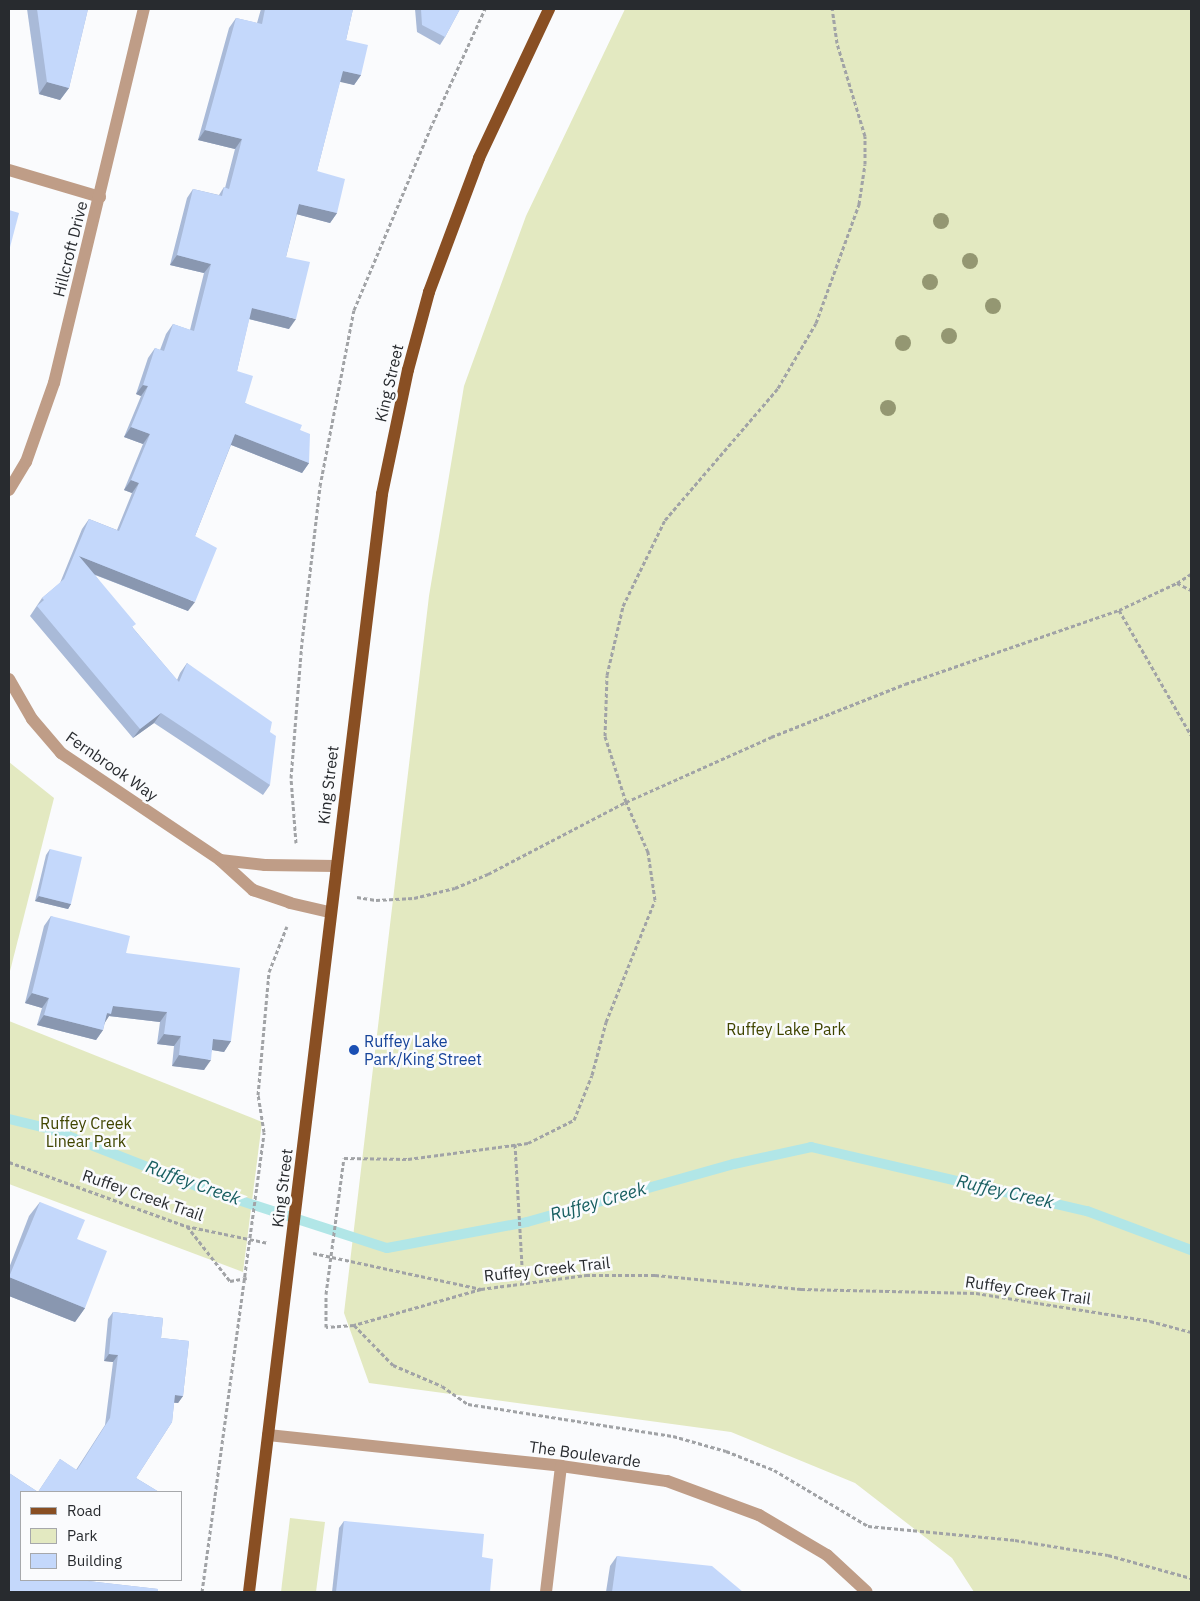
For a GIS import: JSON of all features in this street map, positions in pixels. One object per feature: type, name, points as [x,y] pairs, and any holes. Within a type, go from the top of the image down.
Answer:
[{"type":"main road","name":"King Street","points":[[249,1592],[287,1285],[329,912],[371,565],[408,370],[429,292],[479,158],[549,9]]},
{"type":"street","name":"Hillcroft Drive","points":[[9,490],[26,462],[42,424],[100,197],[144,9]]},
{"type":"street","points":[[9,170],[100,197]]},
{"type":"street","name":"Fernbrook Way","points":[[9,679],[32,719],[61,753],[220,860],[253,890],[290,903],[329,912]]},
{"type":"street","name":"Fernbrook Way","points":[[220,860],[295,867],[335,866]]},
{"type":"street","name":"The Boulevarde","points":[[268,1435],[561,1466],[667,1481],[759,1515],[827,1555],[867,1592]]},
{"type":"street","points":[[546,1592],[561,1466]]},
{"type":"path","points":[[295,867],[291,778],[302,642],[320,486],[354,310],[430,129],[485,9]]},
{"type":"path","points":[[481,1289],[354,1325],[326,1327],[326,1294],[344,1158],[408,1159],[528,1143],[574,1120],[592,1075],[606,1022],[654,900],[648,852],[626,802],[605,736],[607,675],[623,606],[665,520],[783,380],[816,323],[859,204],[865,164],[865,136],[837,43],[832,9]]},
{"type":"path","points":[[332,893],[376,900],[414,898],[455,888],[488,874],[626,802],[771,737],[905,684],[1119,610],[1177,583],[1191,574]]},
{"type":"path","points":[[1177,583],[1191,590]]},
{"type":"path","points":[[1119,610],[1191,734]]},
{"type":"path","points":[[202,1592],[247,1278],[264,1132],[258,1095],[269,972],[286,935],[290,903]]},
{"type":"path","points":[[514,1144],[523,1284]]},
{"type":"path","name":"Ruffey Creek Trail","points":[[9,1162],[186,1226],[272,1244]]},
{"type":"path","points":[[186,1226],[230,1281],[247,1278]]},
{"type":"path","name":"Ruffey Creek Trail","points":[[310,1252],[481,1289],[586,1275],[655,1275],[801,1290],[976,1293],[1150,1321],[1191,1332]]},
{"type":"path","points":[[354,1325],[393,1365],[442,1386],[468,1404],[673,1436],[726,1450],[774,1470],[868,1526],[1015,1540],[1108,1556],[1191,1578]]},
{"type":"green space","name":"Ruffey Lake Park","points":[[625,9],[1191,9],[1191,1592],[974,1592],[952,1558],[855,1483],[731,1432],[369,1383],[344,1313],[429,596],[464,386],[526,216]]},
{"type":"green space","points":[[9,762],[54,798],[9,975]]},
{"type":"green space","name":"Ruffey Creek Linear Park","points":[[9,1021],[262,1122],[243,1272],[9,1184]]},
{"type":"green space","points":[[290,1518],[325,1522],[316,1592],[281,1592]]},
{"type":"building","points":[[37,9],[88,9],[69,88],[47,82]]},
{"type":"building","points":[[265,9],[353,9],[346,40],[368,45],[361,75],[343,71],[317,171],[345,179],[337,213],[299,204],[286,257],[310,262],[296,319],[252,308],[237,371],[253,376],[245,403],[302,425],[300,430],[310,434],[309,463],[235,434],[195,536],[217,548],[195,602],[79,556],[136,624],[132,627],[179,682],[187,663],[272,722],[270,732],[276,736],[270,785],[161,713],[140,729],[37,606],[44,600],[42,598],[64,579],[89,519],[119,531],[139,483],[131,480],[150,434],[131,427],[148,386],[143,385],[155,348],[164,351],[173,324],[194,331],[211,264],[177,255],[193,189],[222,196],[224,187],[229,189],[242,139],[205,130],[236,18],[262,24]]},
{"type":"building","points":[[421,9],[460,9],[445,37],[422,25]]},
{"type":"building","points":[[9,210],[19,213],[9,251]]},
{"type":"building","points":[[50,849],[82,857],[71,904],[39,896]]},
{"type":"building","points":[[51,916],[130,936],[126,953],[240,968],[231,1041],[213,1039],[211,1060],[179,1055],[181,1036],[164,1034],[167,1012],[113,1006],[111,1014],[107,1013],[103,1030],[44,1015],[49,998],[32,993]]},
{"type":"building","points":[[40,1202],[85,1220],[77,1239],[107,1251],[85,1308],[9,1277]]},
{"type":"building","points":[[113,1312],[163,1318],[161,1338],[189,1341],[183,1396],[175,1395],[172,1422],[136,1478],[157,1491],[39,1491],[60,1459],[77,1470],[110,1418],[118,1355],[109,1354]]},
{"type":"building","points":[[9,1473],[36,1491],[20,1491],[20,1581],[88,1581],[158,1589],[158,1592],[9,1592]]},
{"type":"building","points":[[344,1521],[484,1534],[482,1557],[493,1559],[490,1592],[336,1592]]},
{"type":"building","points":[[617,1556],[712,1566],[743,1592],[612,1592]]},
{"type":"waterway","name":"Ruffey Creek","points":[[9,1119],[50,1129],[201,1188],[387,1248],[527,1222],[734,1164],[811,1147],[1087,1211],[1191,1250]]},
{"type":"place","name":"Ruffey Lake Park/King Street","points":[[354,1050]]}]
